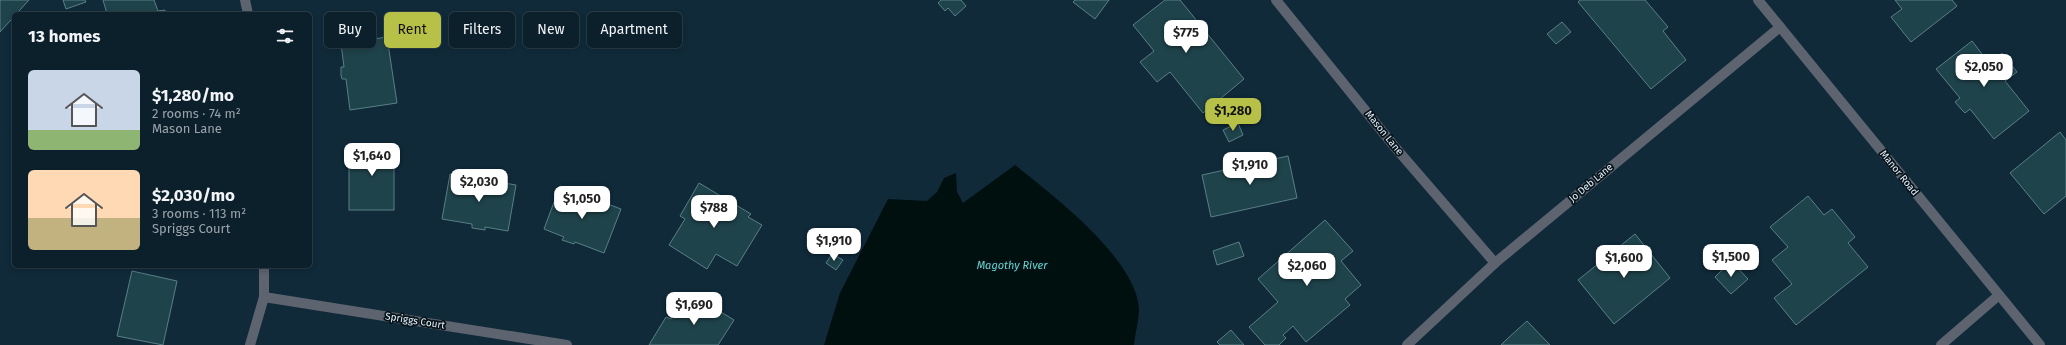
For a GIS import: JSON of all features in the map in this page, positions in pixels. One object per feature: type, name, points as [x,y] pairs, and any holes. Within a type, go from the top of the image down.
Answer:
[{"type":"street","points":[[245,0],[248,12]]},
{"type":"street","name":"Mason Lane","points":[[1276,0],[1394,146],[1495,263]]},
{"type":"street","name":"Manor Road","points":[[1758,0],[2040,345]]},
{"type":"street","name":"Jo Deb Lane","points":[[1407,345],[1495,263],[1780,27]]},
{"type":"street","points":[[250,345],[264,296],[264,268]]},
{"type":"street","points":[[1941,345],[1999,295]]},
{"type":"street","name":"Spriggs Court","points":[[264,296],[567,345]]},
{"type":"water","name":"Magothy River","points":[[1015,165],[1070,210],[1090,229],[1124,269],[1134,289],[1139,309],[1134,345],[824,345],[840,293],[888,199],[927,201],[937,192],[944,178],[956,173],[957,192],[963,203]]},
{"type":"building","points":[[0,0],[29,0],[18,12],[12,12],[12,19],[0,32]]},
{"type":"building","points":[[63,0],[85,0],[86,2],[66,9]]},
{"type":"building","points":[[103,0],[154,0],[158,11],[165,10],[166,12],[106,12]]},
{"type":"building","points":[[941,0],[961,0],[966,6],[955,16],[948,8],[945,11],[938,3]]},
{"type":"building","points":[[1075,0],[1109,0],[1095,19],[1073,2]]},
{"type":"building","points":[[1165,0],[1180,0],[1244,79],[1203,113],[1170,72],[1157,82],[1140,62],[1154,51],[1133,25]]},
{"type":"building","points":[[1580,0],[1645,0],[1668,27],[1663,31],[1686,60],[1651,89],[1578,2]]},
{"type":"building","points":[[1895,0],[1952,0],[1957,6],[1911,42],[1891,17],[1902,9]]},
{"type":"building","points":[[1562,22],[1571,32],[1556,44],[1547,34]]},
{"type":"building","points":[[384,37],[384,48],[389,48],[397,103],[350,110],[346,79],[342,79],[341,75],[341,67],[344,67],[342,48],[376,48],[376,39]]},
{"type":"building","points":[[1972,41],[1989,63],[2002,53],[2017,72],[2005,81],[2029,111],[1994,139],[1970,109],[1965,113],[1955,102],[1960,98],[1936,69]]},
{"type":"building","points":[[1238,123],[1243,135],[1229,142],[1223,130]]},
{"type":"building","points":[[2060,132],[2066,140],[2066,196],[2044,214],[2010,173]]},
{"type":"building","points":[[349,144],[394,144],[394,210],[349,210]]},
{"type":"building","points":[[1288,156],[1297,198],[1211,217],[1202,175]]},
{"type":"building","points":[[450,174],[516,185],[508,231],[485,227],[485,230],[472,228],[472,224],[442,219]]},
{"type":"building","points":[[699,183],[751,214],[748,217],[762,225],[737,266],[716,254],[707,269],[669,245],[685,219],[680,216]]},
{"type":"building","points":[[560,186],[621,209],[604,253],[575,242],[574,244],[562,240],[564,237],[544,229]]},
{"type":"building","points":[[1808,196],[1824,215],[1832,209],[1855,237],[1848,243],[1868,267],[1796,325],[1774,298],[1792,284],[1772,260],[1788,247],[1770,227]]},
{"type":"building","points":[[1325,220],[1353,251],[1341,261],[1361,285],[1345,299],[1350,305],[1306,342],[1293,326],[1283,335],[1286,338],[1279,345],[1265,345],[1249,327],[1278,302],[1258,279]]},
{"type":"building","points":[[1635,234],[1670,278],[1614,324],[1578,280]]},
{"type":"building","points":[[1239,242],[1244,256],[1217,265],[1213,251]]},
{"type":"building","points":[[832,254],[843,260],[836,270],[826,263]]},
{"type":"building","points":[[1731,261],[1748,279],[1731,294],[1715,277]]},
{"type":"building","points":[[132,271],[177,281],[163,345],[117,336]]},
{"type":"building","points":[[693,295],[734,320],[718,345],[649,345],[666,317],[671,319],[678,308],[683,311]]},
{"type":"building","points":[[1527,321],[1550,345],[1501,345],[1507,339]]},
{"type":"building","points":[[1231,330],[1244,345],[1220,345],[1217,342]]}]
